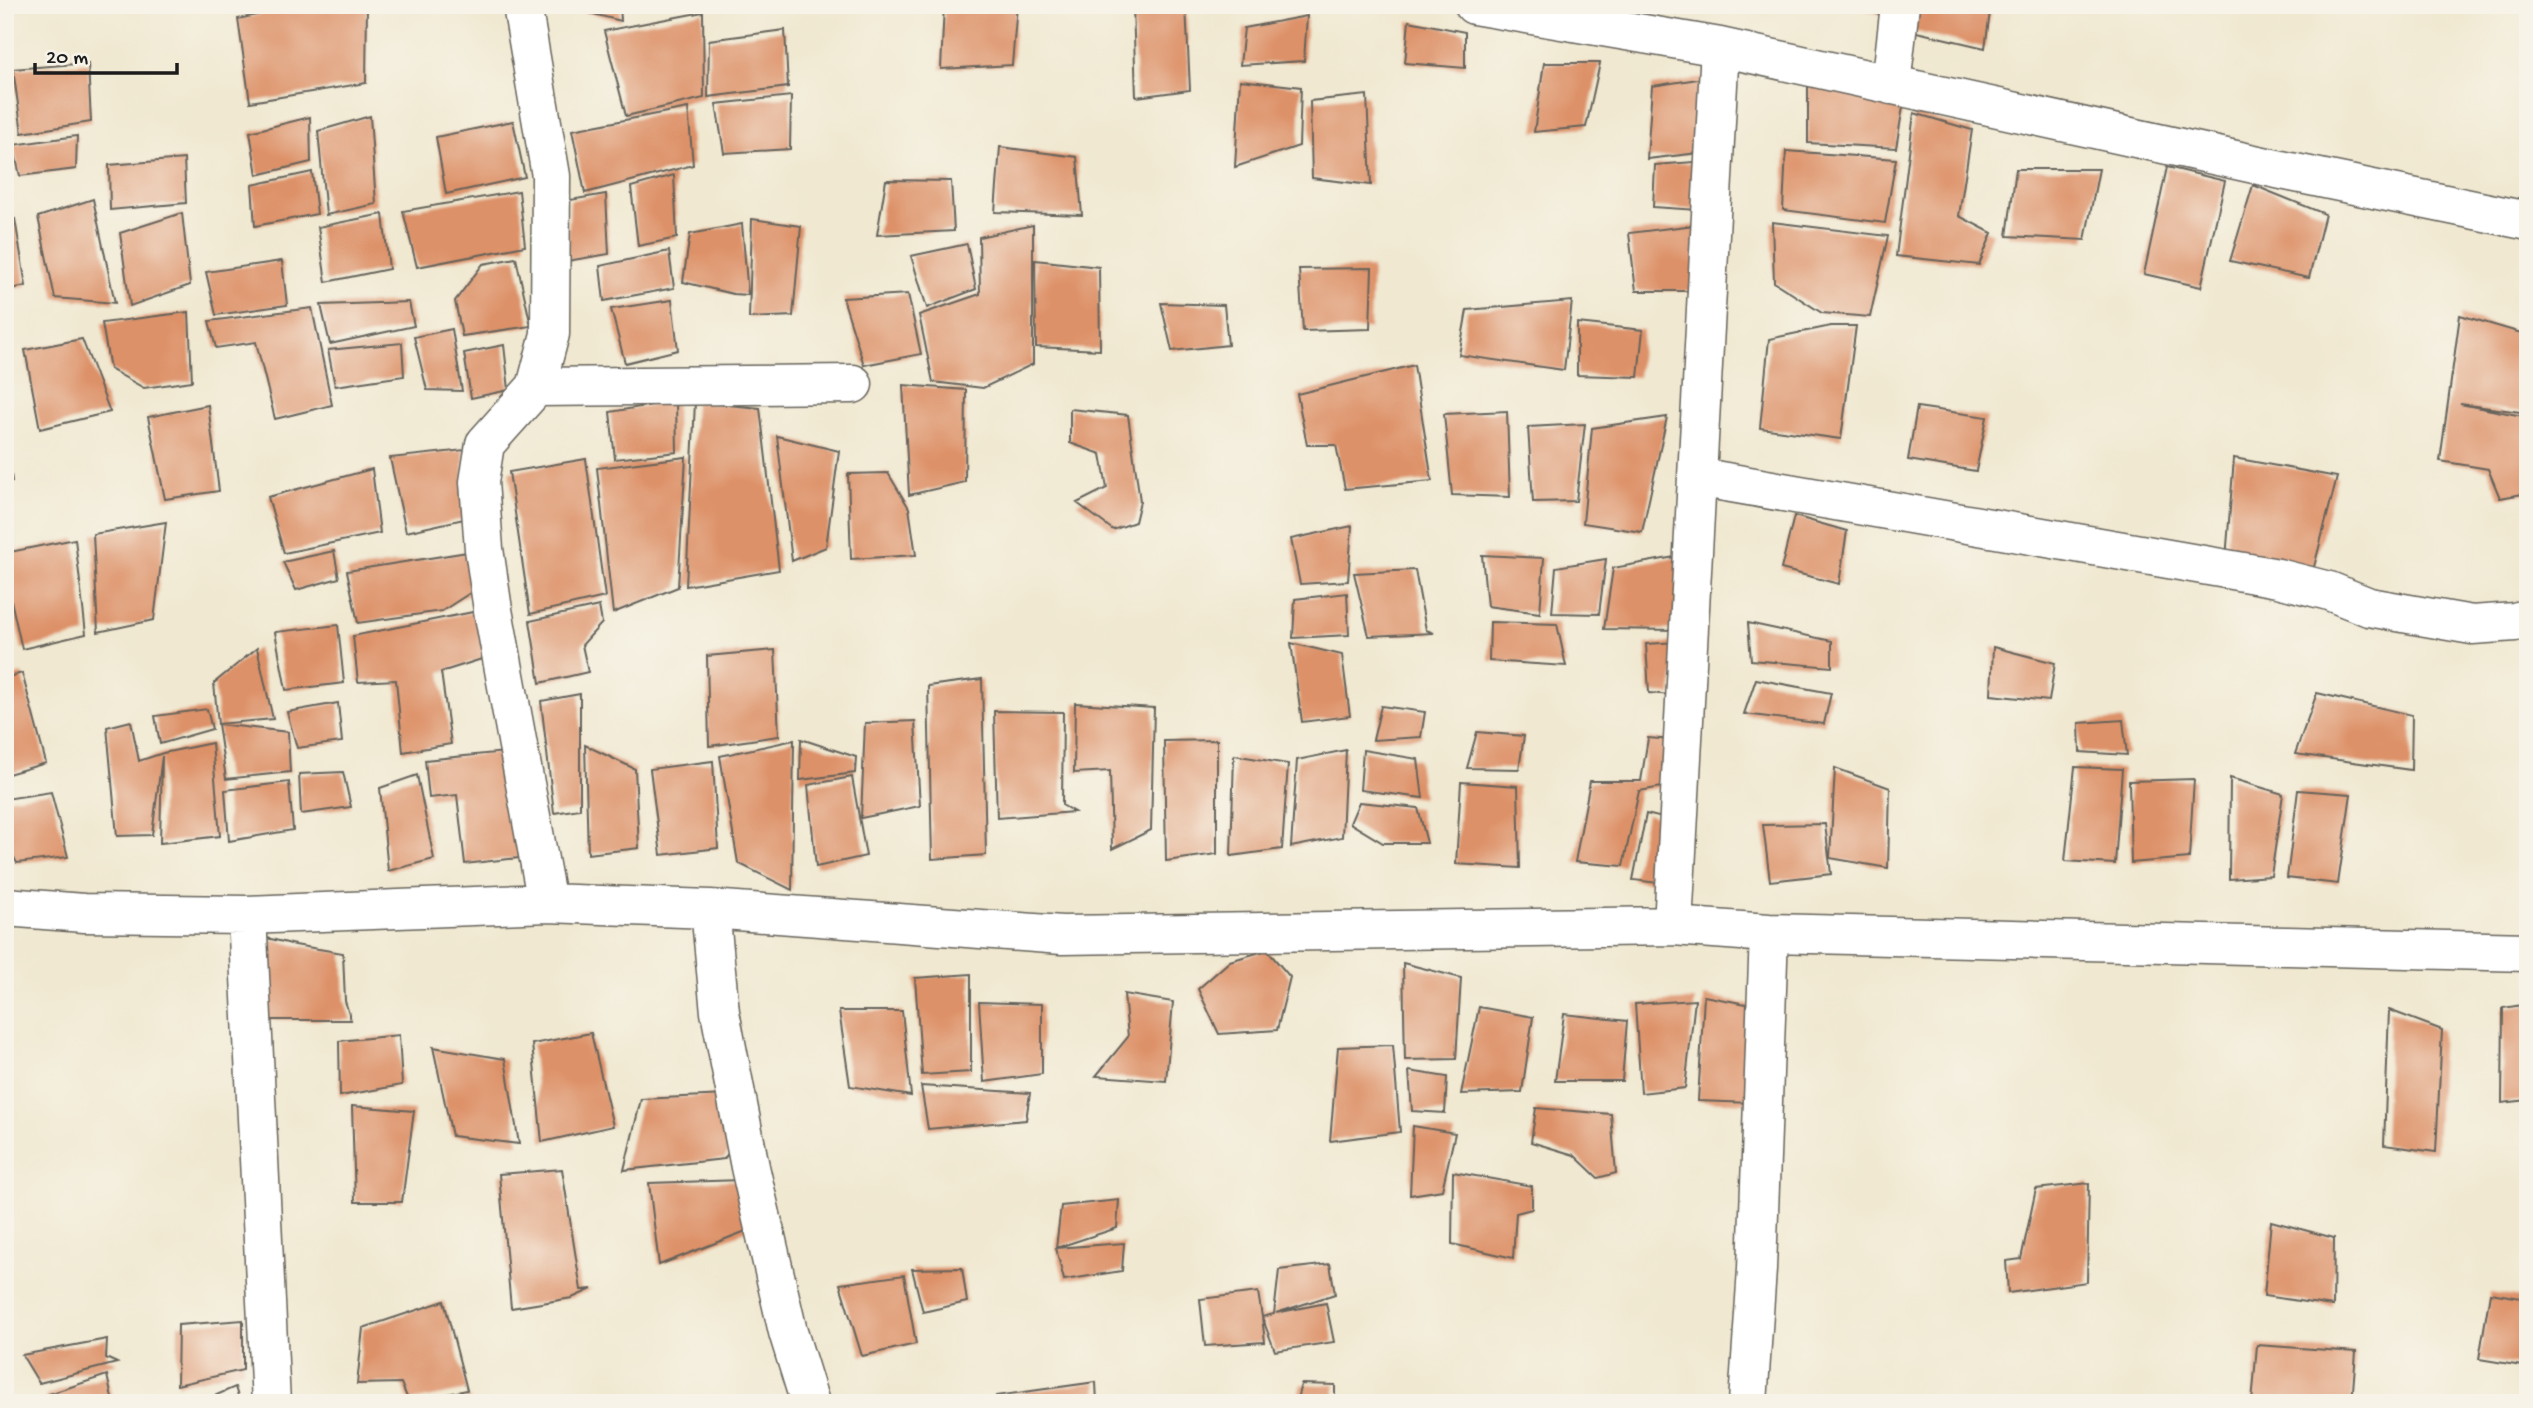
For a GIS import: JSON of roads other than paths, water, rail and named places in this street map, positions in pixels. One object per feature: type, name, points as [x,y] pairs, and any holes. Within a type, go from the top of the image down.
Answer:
[{"type":"street","points":[[522,5],[551,176],[550,334],[536,387],[485,444],[479,482],[484,549],[493,610],[547,903]]},
{"type":"street","points":[[1474,5],[1720,47],[2528,221]]},
{"type":"street","points":[[1891,85],[1900,5]]},
{"type":"street","points":[[1673,926],[1720,47]]},
{"type":"street","points":[[536,387],[853,384]]},
{"type":"street","points":[[1698,477],[2278,578],[2329,591],[2370,607],[2472,625],[2515,622],[2528,618]]},
{"type":"street","points":[[5,907],[84,913],[247,915],[547,903],[710,909],[1062,935],[1673,926],[1769,933],[2528,952]]},
{"type":"street","points":[[710,909],[720,1012],[750,1167],[788,1332],[810,1403]]},
{"type":"street","points":[[247,915],[271,1403]]},
{"type":"street","points":[[1748,1403],[1757,1269],[1769,933]]}]
